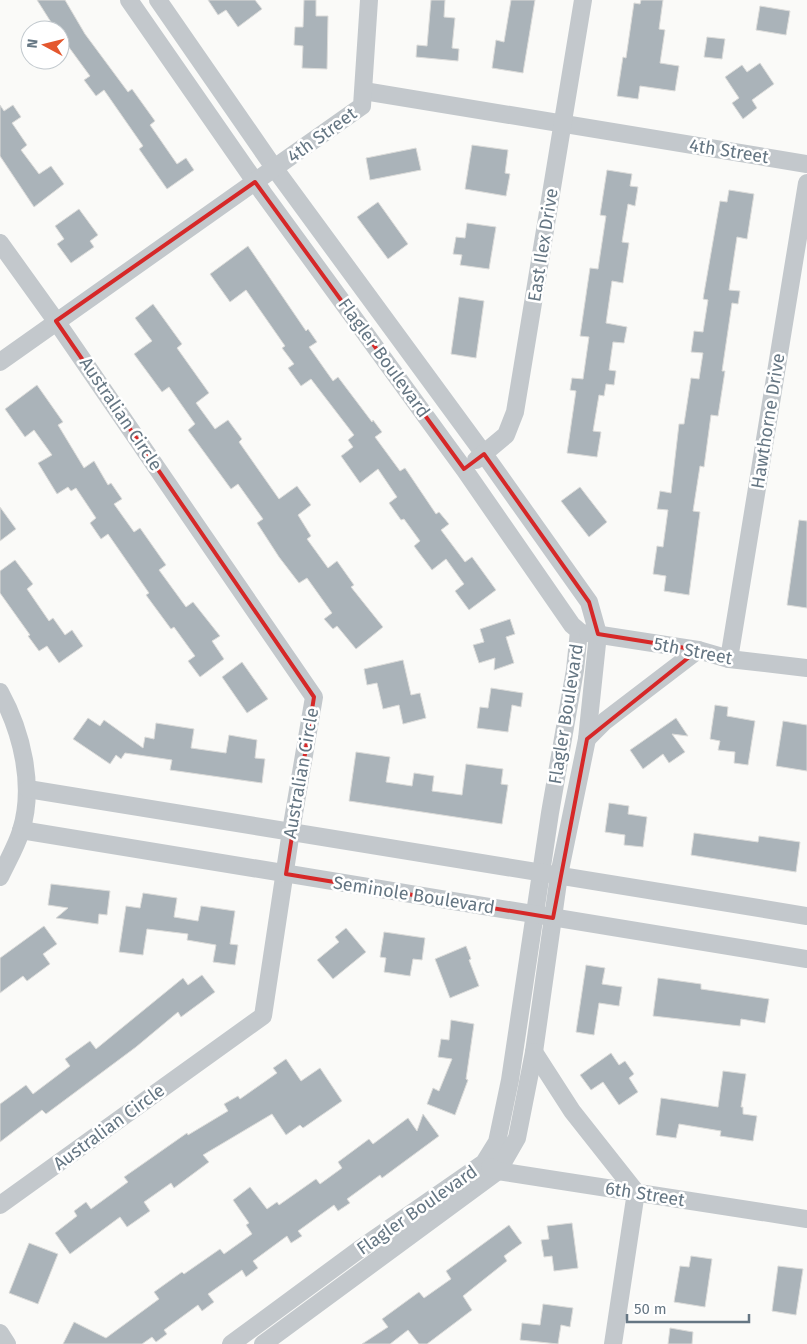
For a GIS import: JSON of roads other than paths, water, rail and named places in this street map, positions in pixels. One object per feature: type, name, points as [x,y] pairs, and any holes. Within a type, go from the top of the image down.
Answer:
[{"type":"street","name":"Flagler Boulevard","points":[[129,0],[255,182],[464,469],[572,625],[579,631],[575,670],[550,813],[553,918],[534,1052],[517,1138],[491,1167],[263,1344]]},
{"type":"street","name":"Flagler Boulevard","points":[[158,0],[275,170],[484,454],[589,602],[598,634],[587,739],[551,874],[535,915],[510,1080],[491,1167],[360,1249],[231,1344]]},
{"type":"street","points":[[364,91],[369,0]]},
{"type":"street","name":"East Ilex Drive","points":[[464,469],[506,435],[516,412],[583,0]]},
{"type":"street","name":"4th Street","points":[[0,362],[255,182],[275,170],[362,106],[364,91],[807,164]]},
{"type":"street","name":"Hawthorne Drive","points":[[729,659],[807,183]]},
{"type":"street","name":"Australian Circle","points":[[0,243],[56,321],[314,696],[263,1016],[0,1205]]},
{"type":"street","name":"5th Street","points":[[579,631],[698,650],[729,659],[807,668]]},
{"type":"street","points":[[587,739],[605,721],[698,650]]},
{"type":"street","points":[[0,692],[17,731],[28,789],[21,830],[0,877]]},
{"type":"street","points":[[28,789],[807,916]]},
{"type":"street","name":"Seminole Boulevard","points":[[21,830],[807,958]]},
{"type":"street","points":[[534,1052],[572,1111],[636,1192],[613,1344]]},
{"type":"street","name":"6th Street","points":[[491,1167],[807,1219]]},
{"type":"street","points":[[0,1333],[7,1344]]}]
